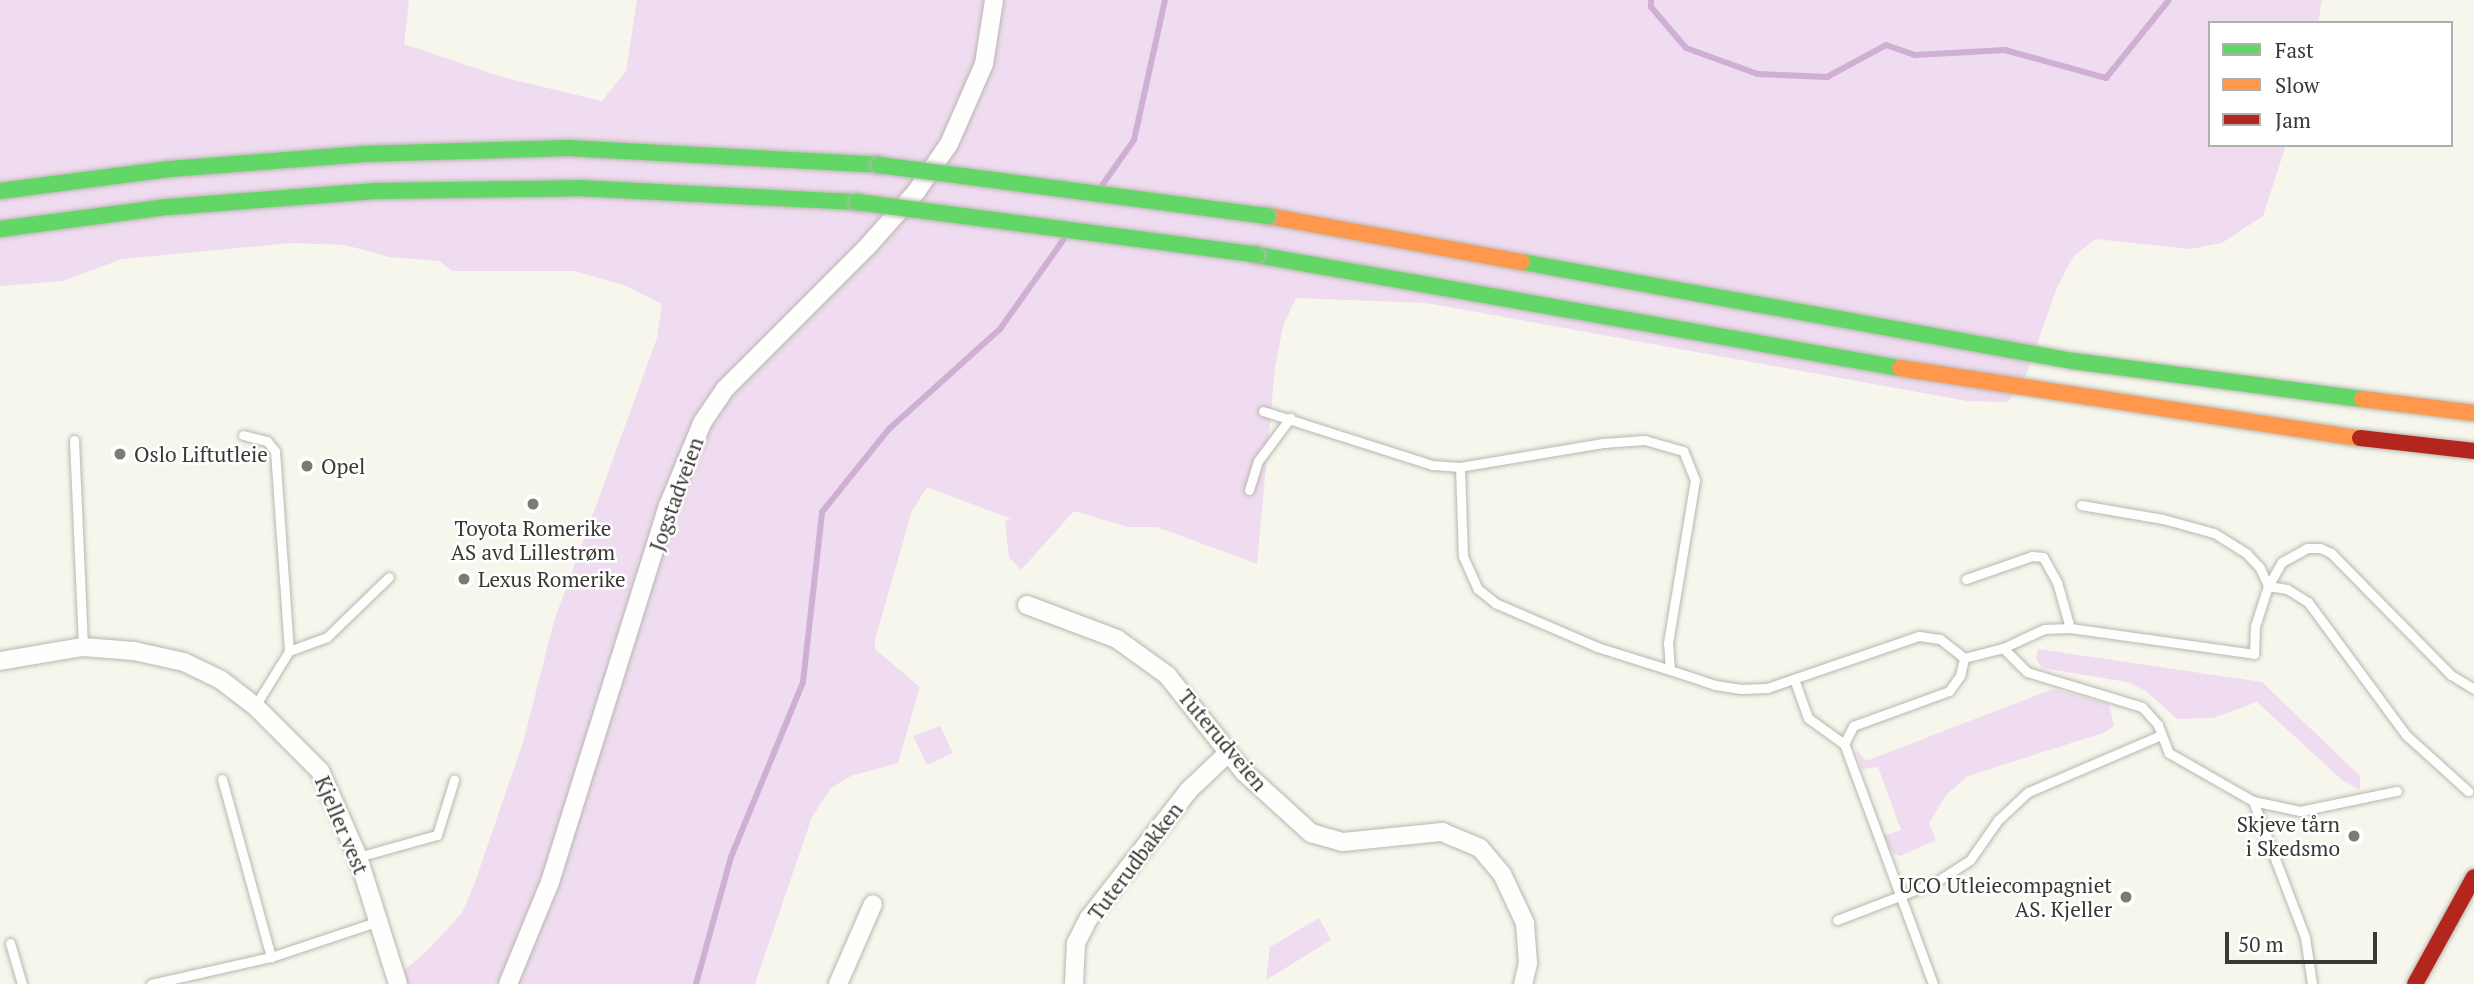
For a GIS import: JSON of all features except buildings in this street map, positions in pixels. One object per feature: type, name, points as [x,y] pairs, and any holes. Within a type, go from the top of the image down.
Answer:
[{"type":"main road","points":[[0,191],[170,169],[364,154],[568,148],[878,165],[1268,216],[2073,361],[2474,413]]},
{"type":"main road","points":[[0,229],[168,207],[375,191],[578,188],[857,202],[1257,255],[2042,393],[2297,431],[2474,451]]},
{"type":"main road","points":[[2415,984],[2474,877]]},
{"type":"street","name":"Jogstadveien","points":[[508,984],[550,882],[668,506],[702,423],[725,389],[867,247],[936,163],[984,64],[995,0]]},
{"type":"street","name":"Tuterudveien","points":[[1027,606],[1117,639],[1143,657],[1185,693],[1228,752],[1298,824],[1324,839],[1343,842],[1442,832],[1480,848],[1502,874],[1525,923],[1528,982]]},
{"type":"street","name":"Kjeller vest","points":[[0,661],[83,647],[184,662],[221,680],[255,706],[290,736],[320,771],[358,856],[398,984]]},
{"type":"street","name":"Tuterudbakken","points":[[1074,984],[1076,943],[1089,918],[1189,790],[1228,752]]},
{"type":"street","points":[[838,984],[873,904]]},
{"type":"lane","points":[[1264,411],[1432,465],[1460,467],[1603,443],[1645,440],[1683,452],[1695,480],[1668,643],[1670,670]]},
{"type":"lane","points":[[1248,490],[1258,461],[1290,418]]},
{"type":"lane","points":[[243,435],[267,441],[275,451],[289,651],[255,706]]},
{"type":"lane","points":[[75,440],[83,647]]},
{"type":"lane","points":[[1460,467],[1463,556],[1478,589],[1525,617],[1670,670],[1741,689],[1794,680],[1926,635],[1944,641],[1964,658]]},
{"type":"lane","points":[[2081,505],[2163,519],[2214,533],[2246,554],[2260,568],[2268,586]]},
{"type":"lane","points":[[1964,658],[2003,648],[2044,629],[2070,628],[2254,654],[2255,626],[2268,586],[2292,554],[2307,548],[2331,553],[2451,675],[2474,689]]},
{"type":"lane","points":[[1966,579],[2032,556],[2043,557],[2057,582],[2070,628]]},
{"type":"lane","points":[[289,651],[327,637],[389,577]]},
{"type":"lane","points":[[2268,586],[2287,589],[2308,601],[2406,735],[2468,791]]},
{"type":"lane","points":[[2003,648],[2027,672],[2143,707],[2173,757],[2253,801],[2300,811],[2398,791]]},
{"type":"lane","points":[[1844,744],[1853,726],[1949,691],[1960,676],[1964,658]]},
{"type":"lane","points":[[1794,680],[1808,718],[1844,744],[1933,984]]},
{"type":"lane","points":[[1837,920],[1900,897],[1970,860],[1998,820],[2028,792],[2161,735]]},
{"type":"lane","points":[[222,779],[271,957]]},
{"type":"lane","points":[[358,856],[437,835],[454,780]]},
{"type":"lane","points":[[2253,801],[2305,937],[2312,984]]},
{"type":"lane","points":[[151,984],[271,957],[379,921]]},
{"type":"lane","points":[[9,943],[22,984]]},
{"type":"shaded area","points":[[0,0],[409,0],[404,44],[502,77],[602,101],[626,71],[637,0],[2322,0],[2318,21],[2208,21],[2208,147],[2285,147],[2263,216],[2222,243],[2191,249],[2095,239],[2073,257],[2056,290],[2027,373],[2008,402],[1967,401],[1426,303],[1296,298],[1283,326],[1275,368],[1257,564],[1157,527],[1128,527],[1074,511],[1021,570],[1009,557],[1005,520],[1011,519],[927,487],[912,511],[875,640],[875,649],[920,687],[898,763],[851,776],[831,788],[812,817],[755,984],[387,984],[426,952],[462,913],[474,885],[524,739],[554,621],[657,338],[662,304],[624,285],[574,271],[452,271],[439,261],[389,257],[345,245],[291,243],[122,259],[63,281],[0,286]]},
{"type":"shaded area","points":[[2038,649],[2262,682],[2360,776],[2360,790],[2342,780],[2257,702],[2213,718],[2177,719],[2146,691],[2127,682],[2042,668],[2036,659]]},
{"type":"shaded area","points":[[2053,689],[2109,704],[2114,725],[2106,732],[1968,776],[1946,795],[1929,823],[1936,840],[1900,856],[1893,854],[1884,836],[1901,830],[1878,767],[1862,769],[1856,750],[1866,761]]},
{"type":"shaded area","points":[[940,726],[953,753],[927,765],[913,736]]},
{"type":"shaded area","points":[[1319,918],[1331,940],[1266,980],[1270,947]]},
{"type":"waterway","points":[[1103,184],[1134,140],[1165,0]]},
{"type":"waterway","points":[[1651,0],[1651,7],[1686,48],[1758,74],[1827,77],[1886,45],[1915,55],[2005,50],[2106,78],[2169,0]]},
{"type":"waterway","points":[[696,984],[731,857],[803,682],[822,512],[889,429],[1000,329],[1064,239]]},
{"type":"traffic: fast","points":[[0,191],[170,169],[364,154],[568,148],[879,165]]},
{"type":"traffic: fast","points":[[879,165],[1268,216]]},
{"type":"traffic: fast","points":[[0,229],[168,207],[375,191],[578,188],[857,202]]},
{"type":"traffic: fast","points":[[857,202],[1257,255]]},
{"type":"traffic: fast","points":[[1257,255],[1900,368]]},
{"type":"traffic: fast","points":[[1522,262],[2073,361],[2362,399]]},
{"type":"traffic: slow","points":[[1268,216],[1522,262]]},
{"type":"traffic: slow","points":[[1900,368],[2360,438]]},
{"type":"traffic: slow","points":[[2362,399],[2474,413]]},
{"type":"traffic: jam","points":[[2360,438],[2474,451]]},
{"type":"traffic: jam","points":[[2415,984],[2474,877]]},
{"type":"place","name":"Oslo Liftutleie","points":[[120,454]]},
{"type":"place","name":"Opel","points":[[307,466]]},
{"type":"place","name":"Toyota Romerike AS avd Lillestrøm","points":[[533,504]]},
{"type":"place","name":"Lexus Romerike","points":[[464,579]]},
{"type":"place","name":"Skjeve tårn i Skedsmo","points":[[2354,836]]},
{"type":"place","name":"UCO Utleiecompagniet AS. Kjeller","points":[[2126,897]]}]
